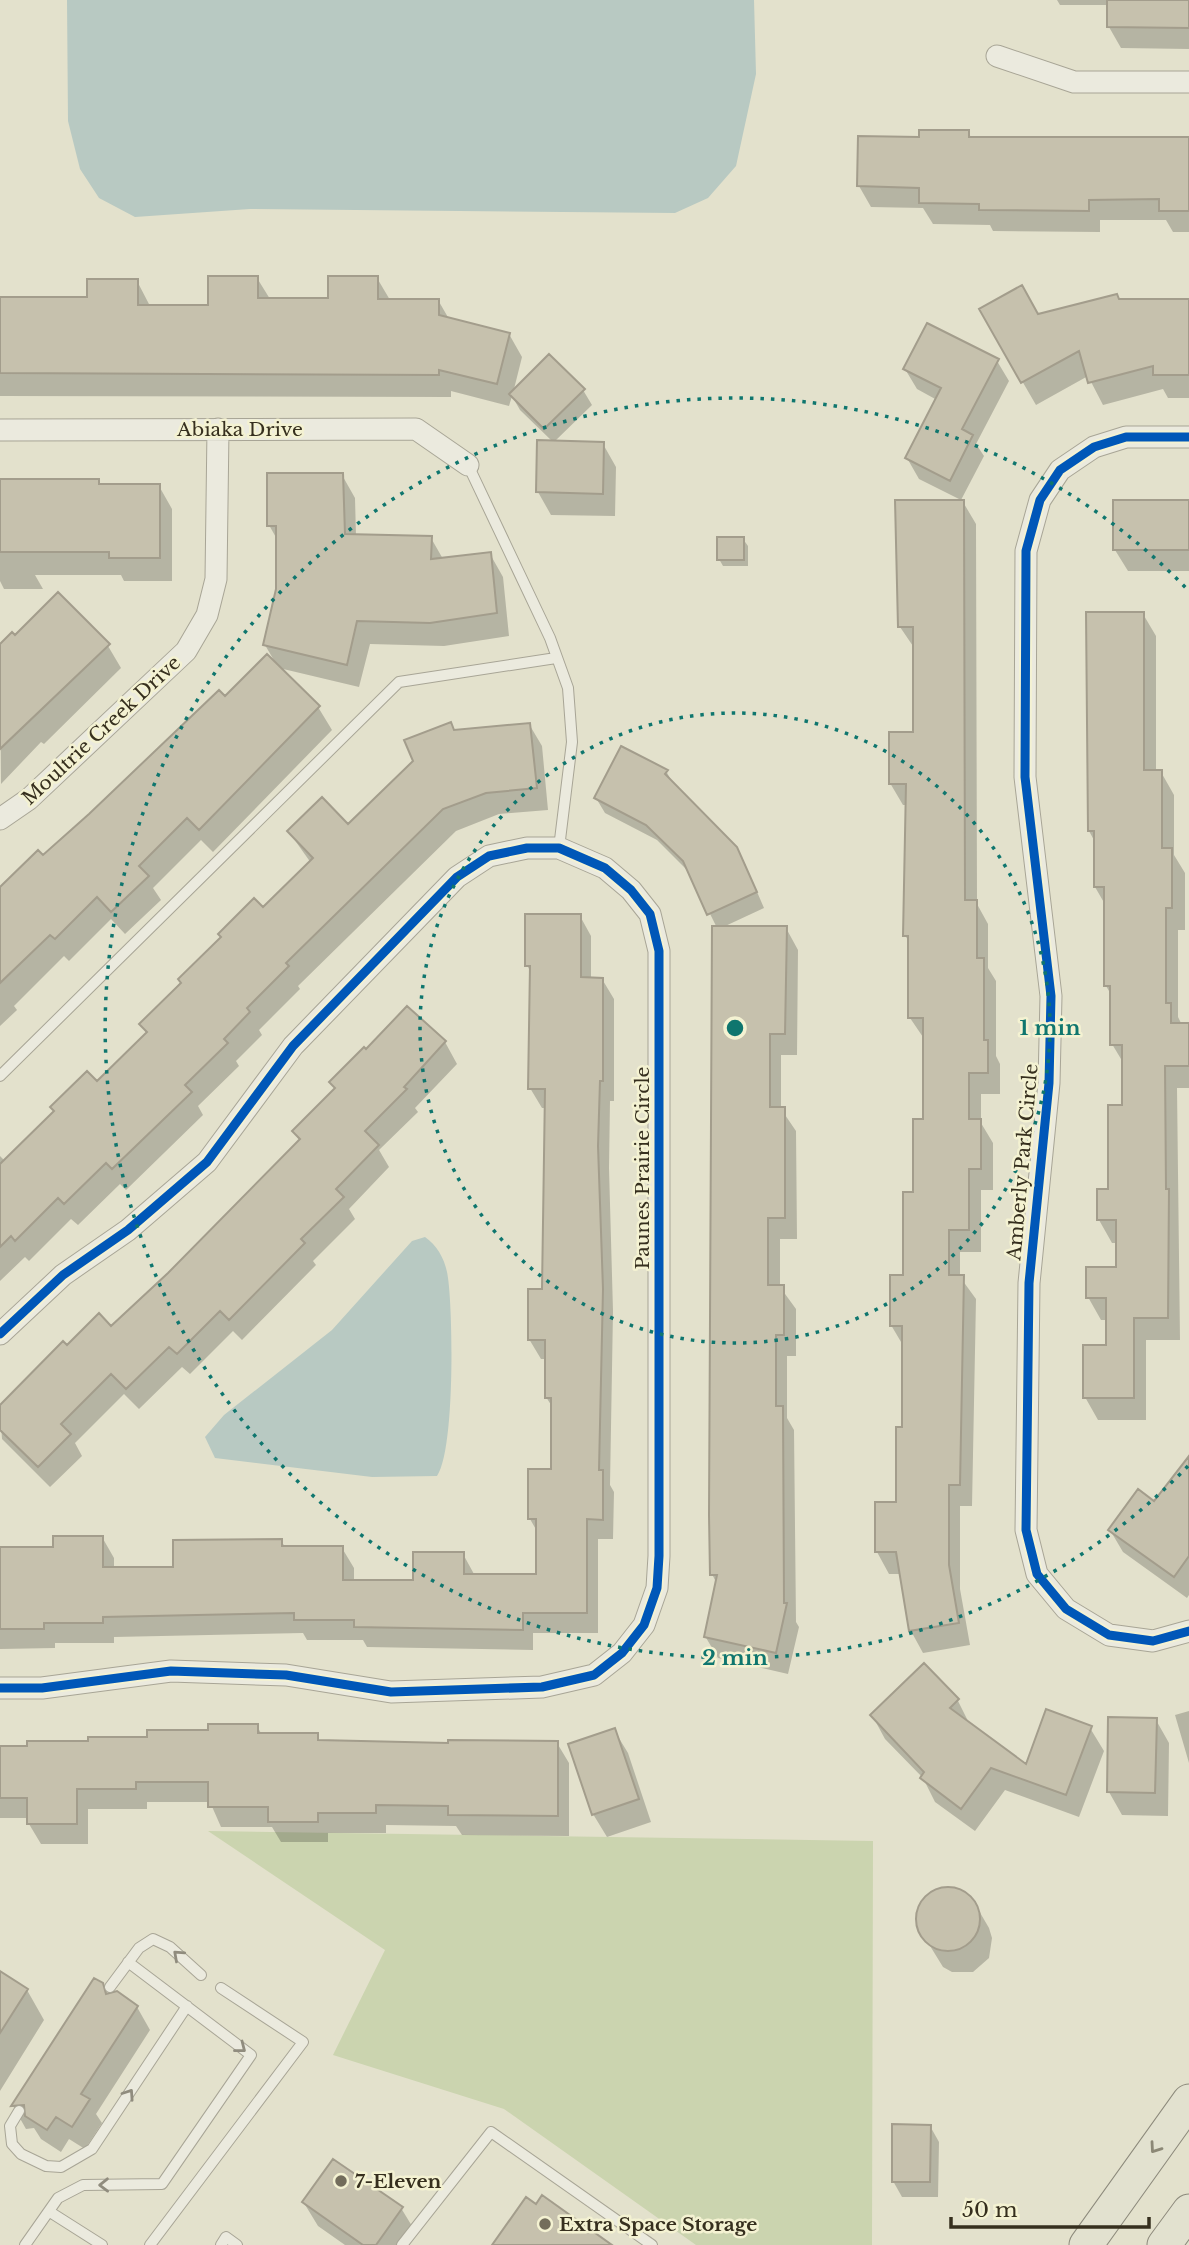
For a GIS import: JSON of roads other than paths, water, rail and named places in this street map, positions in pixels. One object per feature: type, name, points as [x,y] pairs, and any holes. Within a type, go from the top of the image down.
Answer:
[{"type":"main road","points":[[1086,2245],[1189,2101]]},
{"type":"main road","points":[[1164,2245],[1189,2211]]},
{"type":"street","points":[[997,56],[1074,82],[1189,82]]},
{"type":"street","name":"Moultrie Creek Drive","points":[[0,819],[29,799],[186,652],[207,615],[216,579],[218,429]]},
{"type":"street","name":"Abiaka Drive","points":[[0,430],[416,429],[468,465]]},
{"type":"street","name":"Amberly Park Circle","points":[[1189,437],[1126,437],[1094,447],[1060,470],[1040,500],[1026,551],[1025,764],[1051,996],[1049,1083],[1029,1283],[1026,1530],[1037,1574],[1066,1609],[1109,1635],[1153,1641],[1189,1631]]},
{"type":"street","name":"Paunes Prairie Circle","points":[[0,1334],[63,1275],[128,1230],[207,1162],[293,1046],[457,877],[489,856],[527,848],[559,848],[605,868],[631,890],[650,914],[659,951],[659,1556],[657,1588],[644,1625],[622,1653],[594,1675],[542,1687],[391,1692],[286,1675],[171,1671],[42,1688],[0,1688]]},
{"type":"lane","points":[[468,465],[568,688],[572,719],[559,848]]},
{"type":"lane","points":[[0,1076],[399,682],[556,657]]},
{"type":"lane","points":[[110,1987],[128,1962],[153,1939],[170,1947],[201,1975]]},
{"type":"lane","points":[[25,2245],[58,2198],[83,2185],[162,2184],[251,2055],[128,1962]]},
{"type":"lane","points":[[150,2245],[303,2042],[221,1988]]},
{"type":"lane","points":[[19,2111],[10,2126],[12,2144],[30,2160],[46,2166],[61,2167],[92,2149],[187,2006]]},
{"type":"lane","points":[[402,2245],[491,2132],[652,2245]]},
{"type":"lane","points":[[50,2212],[102,2245]]},
{"type":"lane","points":[[221,2245],[226,2237],[237,2245]]},
{"type":"place","name":"7-Eleven","points":[[341,2181]]},
{"type":"place","name":"Extra Space Storage","points":[[545,2224]]}]
